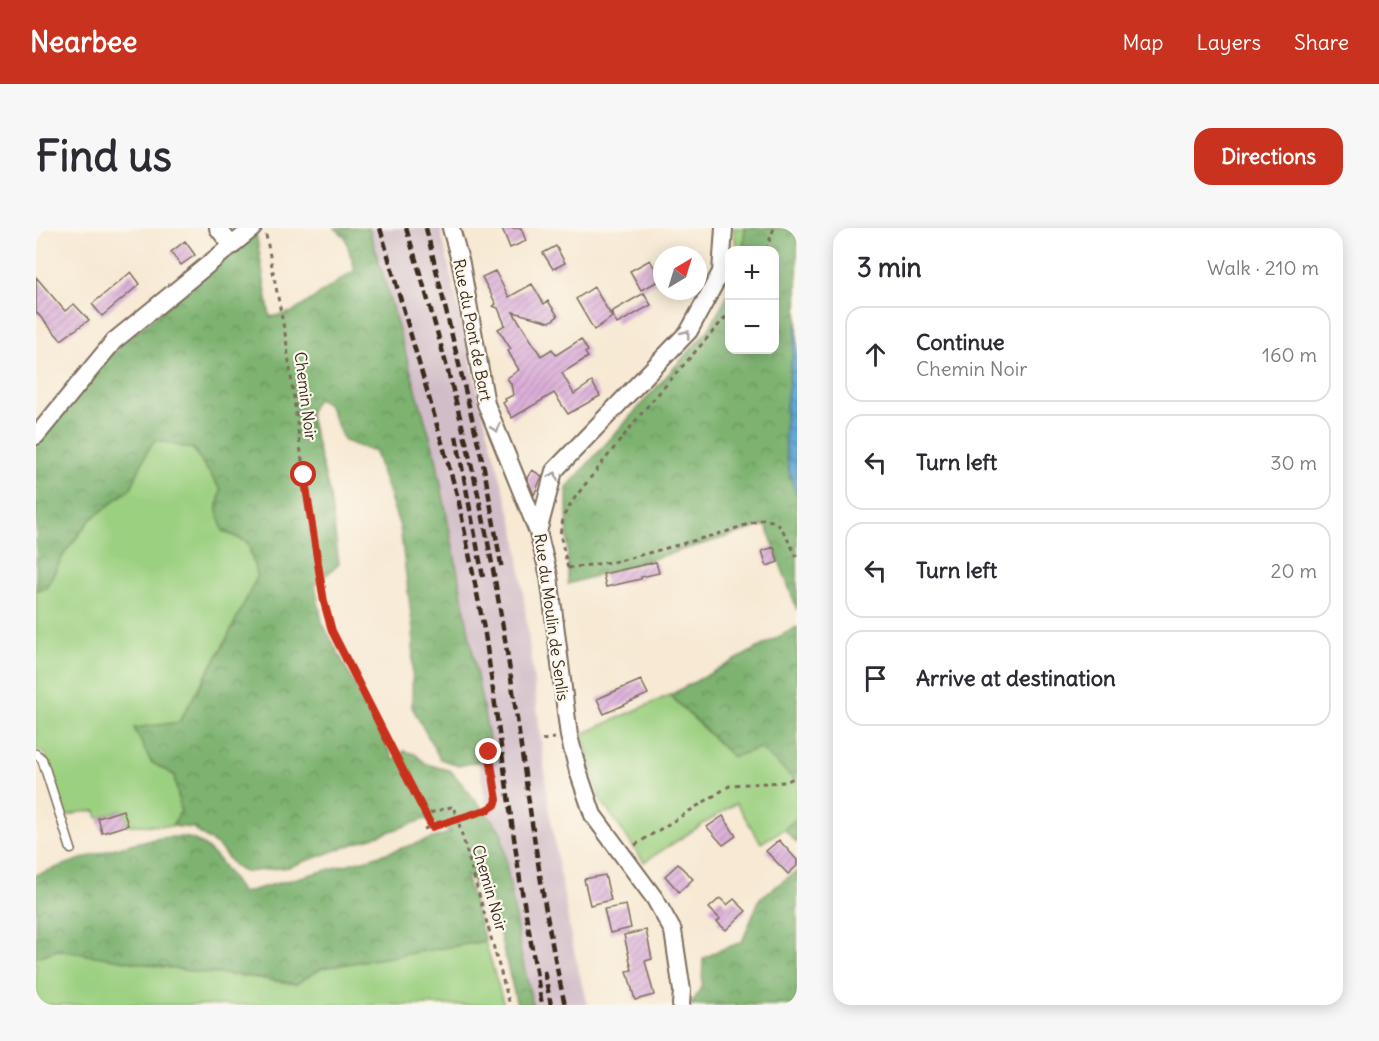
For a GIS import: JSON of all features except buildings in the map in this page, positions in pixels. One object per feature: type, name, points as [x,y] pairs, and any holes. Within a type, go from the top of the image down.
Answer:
[{"type":"street","points":[[218,228],[232,246]]},
{"type":"street","name":"Rue du Pont de Bart","points":[[451,228],[461,264],[486,404],[538,532]]},
{"type":"street","name":"Rue du Moulin de Senlis","points":[[681,1005],[682,990],[673,931],[656,899],[593,815],[578,771],[569,736],[549,576],[538,532],[554,471],[689,332],[721,272],[724,228]]},
{"type":"street","points":[[36,436],[114,341],[232,246],[259,229]]},
{"type":"lane","points":[[36,754],[42,759],[71,849]]},
{"type":"path","points":[[767,246],[774,228]]},
{"type":"path","name":"Chemin Noir","points":[[259,229],[286,339],[324,602],[332,631],[426,814],[451,807],[454,809],[510,1005]]},
{"type":"path","points":[[725,317],[645,409],[576,496],[564,515],[560,534],[568,568],[619,561],[725,532],[763,519],[772,521],[781,528],[797,557]]},
{"type":"path","points":[[424,829],[489,809],[495,805],[497,800],[489,752],[490,747],[495,744]]},
{"type":"path","points":[[621,854],[731,785],[786,782],[797,776]]},
{"type":"path","points":[[426,814],[432,827]]},
{"type":"path","points":[[458,819],[459,825]]},
{"type":"shaded area","points":[[347,228],[440,228],[481,406],[516,534],[550,814],[572,942],[587,1005],[526,1005],[510,934],[424,464]]},
{"type":"green space","points":[[335,228],[369,228],[436,458],[489,739],[485,760],[458,766],[440,759],[412,707],[413,630],[400,527],[375,452],[344,441],[328,404],[317,399],[309,413],[330,496],[339,564],[315,585],[322,622],[394,760],[404,751],[415,754],[426,764],[451,771],[501,831],[521,954],[533,1005],[517,1005],[492,903],[465,873],[485,941],[322,968],[296,984],[246,976],[196,972],[58,950],[36,957],[36,875],[114,848],[158,838],[192,839],[214,855],[242,893],[371,858],[452,832],[425,819],[289,867],[247,872],[234,865],[218,846],[194,828],[172,826],[181,811],[174,775],[151,762],[134,728],[179,722],[222,648],[257,577],[248,542],[223,531],[217,511],[221,490],[193,449],[156,440],[148,450],[131,488],[90,520],[64,554],[46,588],[36,590],[36,442],[106,357],[256,233],[270,317],[293,312],[355,270],[345,237]]},
{"type":"green space","points":[[733,228],[745,228],[743,246],[736,246]]},
{"type":"green space","points":[[745,228],[797,228],[797,610],[766,525],[568,584],[567,487],[709,329],[725,299],[725,354],[779,354],[779,246],[743,246]]},
{"type":"green space","points":[[156,440],[193,449],[221,490],[217,511],[223,531],[248,543],[257,577],[222,648],[179,722],[151,762],[174,775],[181,811],[172,826],[128,825],[123,810],[98,818],[96,811],[80,812],[65,817],[44,753],[36,750],[36,590],[46,588],[64,554],[90,520],[131,488],[148,450]]},
{"type":"green space","points":[[797,627],[797,782],[760,748],[733,757],[670,695]]},
{"type":"green space","points":[[670,695],[732,757],[760,747],[797,782],[797,818],[761,843],[736,803],[644,862],[600,799],[582,734]]},
{"type":"green space","points":[[797,818],[797,843],[784,829]]},
{"type":"green space","points":[[797,871],[797,1005],[691,1005],[702,986],[703,959],[742,942],[760,898]]},
{"type":"green space","points":[[485,941],[504,1005],[36,1005],[36,957],[58,950],[196,972],[246,976],[296,984],[322,968]]},
{"type":"water","points":[[797,322],[797,496],[790,476],[785,432]]},
{"type":"railway","points":[[380,228],[458,498],[485,634],[520,880],[542,1005]]},
{"type":"railway","points":[[406,228],[470,457],[490,551],[545,904],[565,1005]]},
{"type":"railway","points":[[426,228],[484,468],[502,570]]},
{"type":"railway","points":[[456,436],[483,577]]},
{"type":"railway","points":[[544,971],[551,1005]]},
{"type":"route","points":[[304,475],[324,602],[332,631],[432,827],[493,808],[497,800],[489,752]]}]
